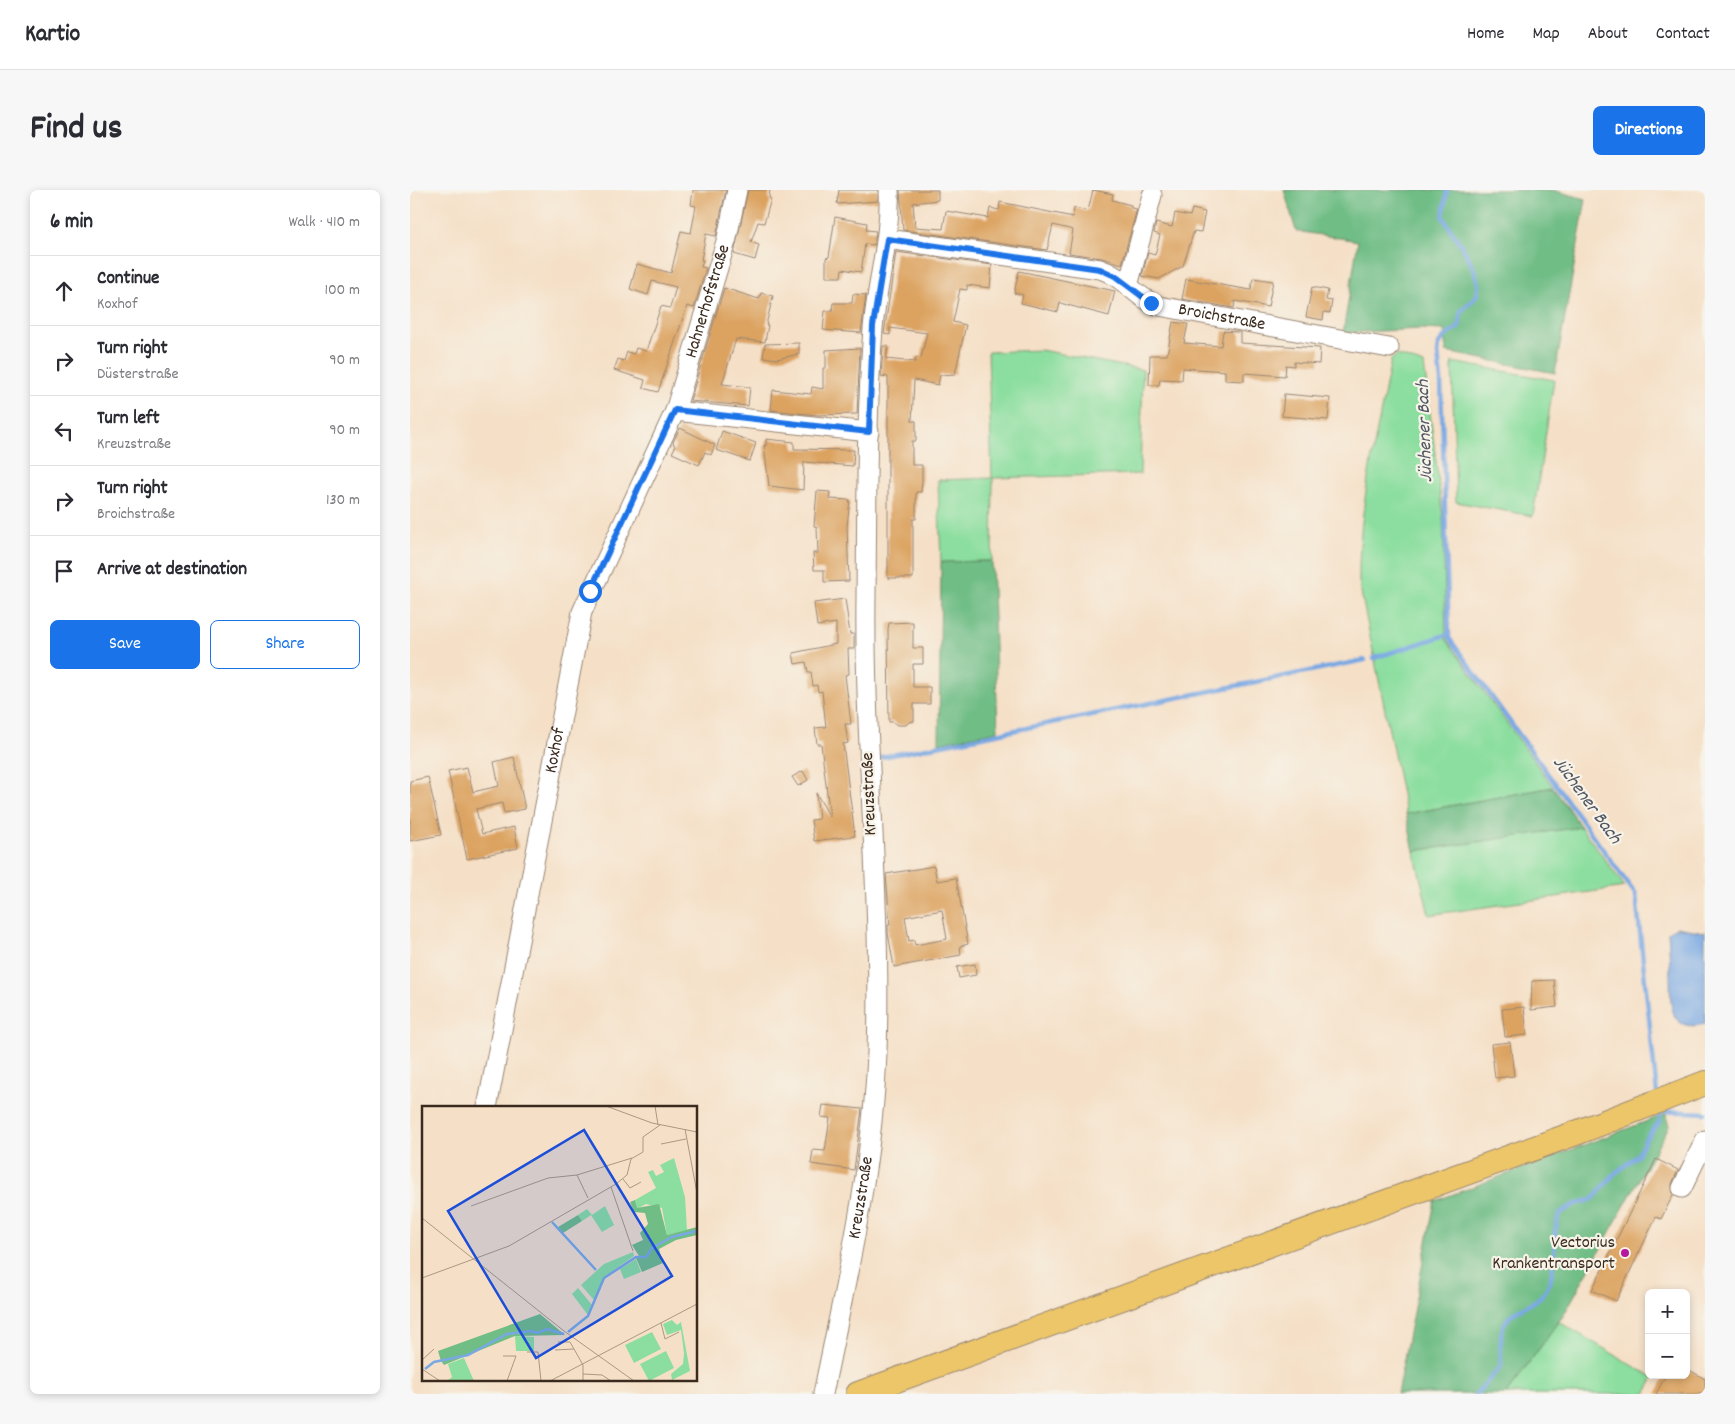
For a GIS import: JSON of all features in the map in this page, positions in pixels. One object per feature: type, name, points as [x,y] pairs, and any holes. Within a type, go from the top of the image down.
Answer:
[{"type":"main road","points":[[858,1394],[1636,1110],[1705,1083]]},
{"type":"street","name":"Hahnerhofstraße","points":[[675,410],[726,244],[737,190]]},
{"type":"street","name":"Kreuzstraße","points":[[823,1394],[866,1177],[877,1052],[877,968],[866,635],[869,432],[873,326],[887,239],[889,190]]},
{"type":"street","points":[[1128,286],[1152,195]]},
{"type":"street","name":"Broichstraße","points":[[887,239],[1100,269],[1115,276],[1143,299],[1165,308],[1389,348]]},
{"type":"street","points":[[675,410],[869,432]]},
{"type":"street","name":"Koxhof","points":[[487,1106],[582,612],[675,410]]},
{"type":"street","points":[[1682,1188],[1705,1140]]},
{"type":"green space","points":[[1284,190],[1552,190],[1586,199],[1555,373],[1446,352],[1444,330],[1420,329],[1343,333],[1358,241],[1296,231]]},
{"type":"green space","points":[[1041,350],[1143,370],[1140,474],[993,478],[992,561],[941,562],[938,480],[992,478],[988,352]]},
{"type":"green space","points":[[1397,355],[1424,364],[1443,518],[1446,639],[1553,787],[1406,814],[1359,582],[1362,526],[1369,471],[1391,360]]},
{"type":"green space","points":[[1452,362],[1554,380],[1533,516],[1456,502]]},
{"type":"green space","points":[[992,561],[998,731],[939,743],[941,562]]},
{"type":"green space","points":[[1553,787],[1581,827],[1414,851],[1406,814]]},
{"type":"green space","points":[[1581,827],[1625,887],[1429,915],[1414,851]]},
{"type":"green space","points":[[1666,1114],[1669,1126],[1563,1316],[1506,1394],[1397,1394],[1435,1201]]},
{"type":"green space","points":[[1559,1322],[1645,1373],[1645,1379],[1653,1379],[1645,1394],[1506,1394]]},
{"type":"water","points":[[1676,927],[1705,932],[1705,1024],[1692,1026],[1683,1024],[1677,1020],[1673,1013],[1670,995],[1668,932]]},
{"type":"building","points":[[693,190],[726,190],[716,236],[706,234],[701,267],[706,268],[694,308],[687,306],[658,392],[643,388],[645,380],[614,370],[618,359],[624,361],[627,352],[634,354],[636,348],[646,351],[661,306],[670,308],[676,287],[652,281],[648,295],[630,289],[637,264],[671,273],[681,231],[691,233],[696,206],[691,205]]},
{"type":"building","points":[[748,190],[770,190],[769,198],[771,199],[764,223],[758,222],[751,242],[759,245],[755,260],[734,254]]},
{"type":"building","points":[[839,190],[878,190],[878,201],[837,204]]},
{"type":"building","points":[[900,190],[938,190],[938,200],[913,203],[915,227],[943,229],[946,211],[988,218],[990,208],[999,210],[1000,202],[1073,217],[1074,208],[1088,211],[1093,190],[1113,194],[1112,200],[1131,205],[1131,208],[1137,209],[1122,264],[1102,258],[1069,253],[1073,230],[1053,225],[1047,250],[903,230]]},
{"type":"building","points":[[1192,209],[1205,212],[1201,232],[1194,231],[1183,266],[1159,279],[1142,276],[1148,253],[1155,255],[1160,235],[1154,233],[1156,223],[1172,227],[1175,213],[1190,216]]},
{"type":"building","points":[[835,217],[867,223],[866,230],[876,231],[874,245],[865,244],[861,272],[842,269],[841,277],[826,277],[826,258],[829,257]]},
{"type":"building","points":[[896,252],[992,265],[990,288],[967,285],[967,290],[960,289],[953,322],[966,325],[955,374],[940,375],[938,385],[914,380],[912,421],[916,421],[916,441],[912,441],[912,465],[922,465],[922,481],[921,492],[916,492],[916,519],[913,519],[913,578],[888,578],[888,377],[881,376],[883,346],[888,346],[886,359],[915,362],[916,357],[921,358],[927,333],[890,328],[890,335],[884,334]]},
{"type":"building","points":[[1019,271],[1115,291],[1109,316],[1060,303],[1058,312],[1021,303],[1023,295],[1014,293]]},
{"type":"building","points":[[1253,278],[1273,281],[1268,307],[1235,301],[1234,308],[1182,299],[1186,279],[1251,290]]},
{"type":"building","points":[[1312,287],[1328,290],[1326,300],[1332,301],[1330,313],[1324,312],[1323,320],[1306,317]]},
{"type":"building","points":[[724,288],[759,299],[761,293],[773,296],[766,325],[768,325],[765,342],[736,339],[722,384],[750,387],[748,406],[690,401]]},
{"type":"building","points":[[853,294],[866,295],[861,333],[823,330],[825,311],[832,311],[833,303],[852,303]]},
{"type":"building","points":[[1173,322],[1188,324],[1184,343],[1221,346],[1223,331],[1240,332],[1240,343],[1320,348],[1319,364],[1294,362],[1294,366],[1286,365],[1285,376],[1244,373],[1244,381],[1225,380],[1225,371],[1183,368],[1182,380],[1160,379],[1159,385],[1149,385],[1150,355],[1167,355]]},
{"type":"building","points":[[799,343],[799,354],[777,359],[763,357],[765,344]]},
{"type":"building","points":[[860,348],[857,414],[817,415],[771,410],[773,390],[811,394],[812,387],[823,389],[823,368],[826,368],[826,350]]},
{"type":"building","points":[[1284,394],[1330,398],[1328,420],[1282,416]]},
{"type":"building","points":[[680,428],[715,445],[711,455],[705,452],[699,465],[672,453],[675,447],[673,442]]},
{"type":"building","points":[[722,431],[756,443],[750,461],[716,450]]},
{"type":"building","points":[[766,439],[794,442],[794,449],[854,450],[853,466],[804,462],[803,490],[769,486],[764,445],[766,446]]},
{"type":"building","points":[[817,491],[830,492],[829,499],[850,500],[847,526],[849,581],[824,582],[824,570],[814,570],[813,553],[818,553],[817,527],[814,526]]},
{"type":"building","points":[[845,599],[850,634],[854,634],[854,649],[848,649],[849,674],[845,675],[851,724],[845,724],[848,743],[843,744],[855,836],[814,841],[811,820],[819,819],[816,793],[830,817],[821,744],[817,744],[815,728],[826,727],[822,691],[818,692],[817,685],[813,686],[811,672],[808,672],[806,662],[795,664],[793,653],[836,644],[836,623],[817,626],[814,603]]},
{"type":"building","points":[[913,622],[913,648],[923,648],[923,664],[913,664],[913,687],[930,687],[930,704],[914,704],[914,721],[906,725],[897,725],[889,722],[888,629],[889,623]]},
{"type":"building","points":[[514,757],[525,809],[504,813],[502,803],[476,809],[482,834],[514,827],[518,848],[467,859],[448,771],[467,767],[473,792],[499,786],[494,762]]},
{"type":"building","points":[[803,771],[808,780],[798,786],[792,777]]},
{"type":"building","points":[[428,777],[441,835],[410,841],[410,781]]},
{"type":"building","points":[[934,866],[937,881],[956,878],[968,944],[960,946],[961,955],[894,967],[888,933],[888,925],[890,925],[886,874]],"holes":[[[942,910],[947,939],[915,945],[914,940],[909,941],[905,917]]]},
{"type":"building","points":[[975,964],[976,975],[959,978],[957,967]]},
{"type":"building","points":[[1554,980],[1557,1007],[1531,1010],[1532,981]]},
{"type":"building","points":[[1524,1007],[1527,1035],[1505,1037],[1502,1009]]},
{"type":"building","points":[[1510,1042],[1514,1076],[1495,1078],[1491,1044]]},
{"type":"building","points":[[823,1105],[862,1109],[854,1170],[811,1164],[813,1150],[825,1151],[830,1118],[821,1117]]},
{"type":"building","points":[[1656,1159],[1678,1170],[1672,1184],[1673,1195],[1661,1219],[1656,1217],[1616,1301],[1592,1290]]},
{"type":"building","points":[[1690,1370],[1705,1379],[1705,1394],[1656,1394],[1664,1379],[1690,1379]]},
{"type":"waterway","name":"Jüchener Bach","points":[[1447,190],[1443,217],[1472,265],[1478,286],[1476,297],[1461,312],[1459,327],[1444,337],[1439,344],[1438,354],[1441,380],[1449,638],[1636,895],[1657,1094]]},
{"type":"waterway","points":[[1374,658],[1449,634]]},
{"type":"waterway","points":[[877,758],[1365,660]]},
{"type":"waterway","name":"Jüchener Bach","points":[[1476,1394],[1501,1366],[1501,1337],[1506,1321],[1510,1316],[1539,1298],[1547,1288],[1553,1269],[1555,1230],[1560,1213],[1576,1204],[1593,1199],[1613,1175],[1637,1156],[1645,1140],[1660,1121],[1659,1109]]},
{"type":"waterway","points":[[1659,1111],[1705,1113]]},
{"type":"place","name":"Vectorius Krankentransport","points":[[1625,1253]]},
{"type":"route","points":[[590,591],[675,410],[869,432],[873,326],[878,285],[887,239],[1100,269],[1115,276],[1143,299],[1151,303]]}]
